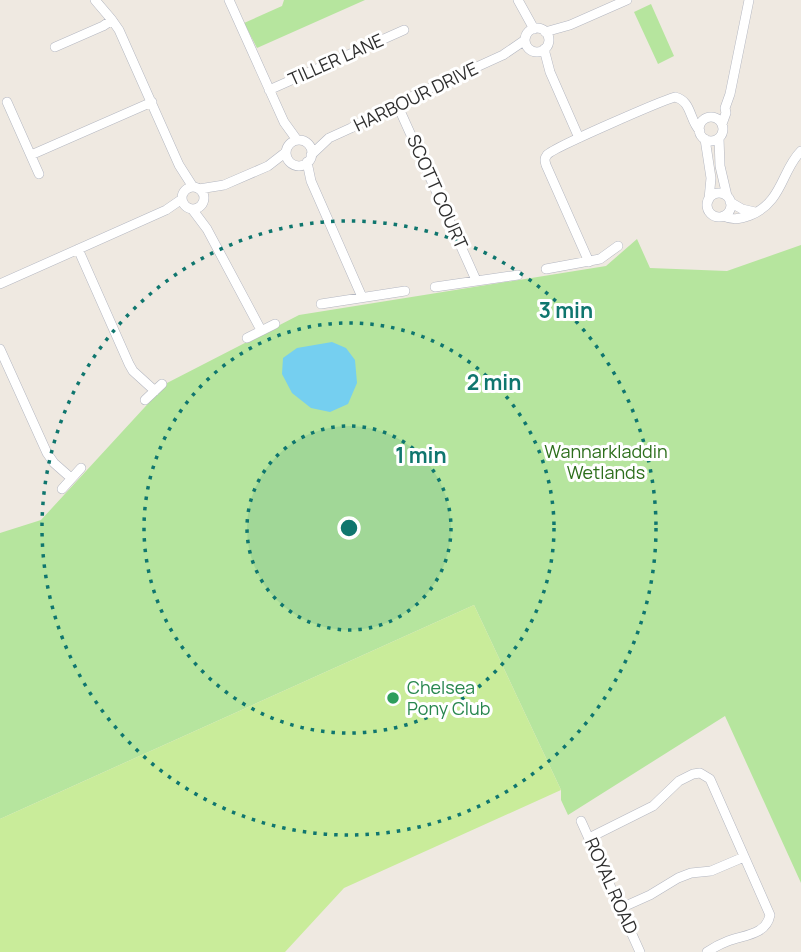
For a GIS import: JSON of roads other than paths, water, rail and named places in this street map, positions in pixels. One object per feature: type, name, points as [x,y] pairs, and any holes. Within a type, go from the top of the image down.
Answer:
[{"type":"street","points":[[96,0],[119,30],[180,165],[189,197],[261,330]]},
{"type":"street","points":[[229,0],[362,298]]},
{"type":"street","points":[[518,0],[529,34],[527,46],[540,48],[570,25]]},
{"type":"street","points":[[529,34],[570,25],[627,0]]},
{"type":"street","points":[[689,108],[695,126],[703,135],[714,141],[719,138],[723,132],[725,108],[748,0]]},
{"type":"street","points":[[55,47],[112,20]]},
{"type":"street","name":"TILLER LANE","points":[[269,90],[404,30]]},
{"type":"street","points":[[545,32],[540,48],[579,138]]},
{"type":"street","name":"HARBOUR DRIVE","points":[[503,55],[529,34]]},
{"type":"street","name":"HARBOUR DRIVE","points":[[294,145],[329,138],[503,55],[540,48]]},
{"type":"street","points":[[589,262],[545,160],[548,153],[676,97],[681,98],[689,108],[722,124]]},
{"type":"street","points":[[7,102],[39,174]]},
{"type":"street","points":[[31,155],[152,102]]},
{"type":"street","name":"SCOTT COURT","points":[[397,104],[476,280]]},
{"type":"street","points":[[725,108],[703,121],[703,135],[710,164],[707,205],[709,212],[716,217],[737,219],[749,216],[772,199],[787,170],[801,151]]},
{"type":"street","name":"HARBOUR DRIVE","points":[[302,161],[329,138]]},
{"type":"street","points":[[719,138],[720,166],[730,209],[723,216]]},
{"type":"street","points":[[0,284],[166,210],[189,197],[268,166],[302,161],[311,149],[294,145]]},
{"type":"street","points":[[268,166],[294,145]]},
{"type":"street","points":[[203,203],[224,185]]},
{"type":"street","points":[[189,197],[203,194],[207,229]]},
{"type":"street","points":[[709,198],[719,194],[740,208],[755,212]]},
{"type":"street","points":[[189,197],[203,203]]},
{"type":"street","points":[[546,269],[602,258],[618,246]]},
{"type":"street","points":[[78,249],[129,364],[141,379],[158,387],[145,400]]},
{"type":"street","points":[[435,287],[518,275]]},
{"type":"street","points":[[321,304],[405,291]]},
{"type":"street","points":[[247,338],[275,324]]},
{"type":"street","points":[[0,349],[47,453],[71,478]]},
{"type":"street","points":[[62,489],[81,468]]},
{"type":"street","points":[[589,838],[653,806],[679,781],[700,773],[710,779],[769,911],[770,920],[762,929],[706,952]]},
{"type":"street","name":"ROYAL ROAD","points":[[581,821],[640,952]]},
{"type":"street","points":[[621,908],[678,878],[691,873],[711,871],[744,857]]},
{"type":"water","points":[[332,342],[346,348],[355,360],[357,383],[348,404],[330,412],[311,408],[292,393],[282,374],[283,358],[297,348]]},
{"type":"place","name":"Chelsea Pony Club","points":[[393,698]]},
{"type":"park label","name":"Wannarkladdin Wetlands","points":[[606,462]]}]
